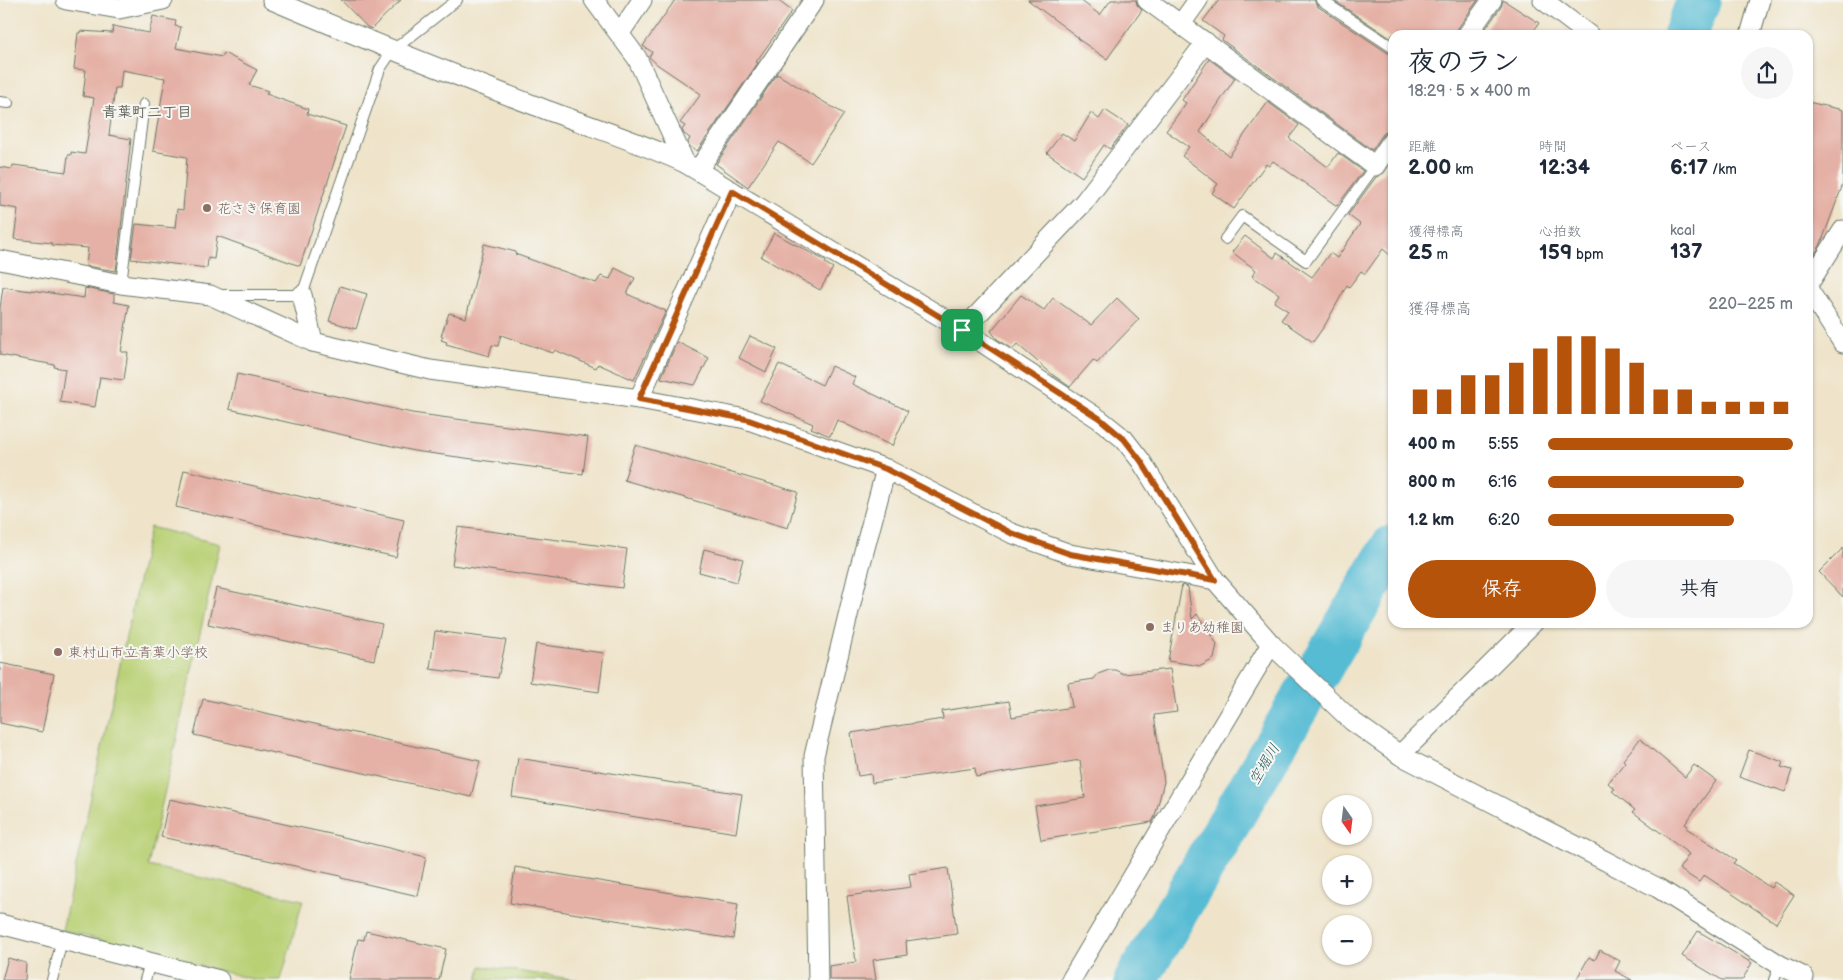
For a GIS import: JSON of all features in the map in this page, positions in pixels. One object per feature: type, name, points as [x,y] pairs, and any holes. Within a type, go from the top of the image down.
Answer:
[{"type":"street","points":[[66,0],[120,4],[163,0]]},
{"type":"street","points":[[272,0],[392,51],[645,145],[692,166],[962,330],[1099,418],[1124,439],[1141,461],[1215,580],[1274,647],[1352,721],[1400,755],[1658,888],[1777,973],[1804,977]]},
{"type":"street","points":[[594,0],[620,32],[637,58],[692,166]]},
{"type":"street","points":[[620,32],[642,0]]},
{"type":"street","points":[[692,166],[814,0]]},
{"type":"street","points":[[1147,0],[1375,166],[1388,147]]},
{"type":"street","points":[[1181,24],[1198,0]]},
{"type":"street","points":[[1471,30],[1492,0]]},
{"type":"street","points":[[1543,0],[1582,30]]},
{"type":"street","points":[[1751,30],[1760,0]]},
{"type":"street","points":[[962,330],[1084,202],[1206,42]]},
{"type":"street","points":[[639,399],[732,191]]},
{"type":"street","points":[[1813,277],[1843,230]]},
{"type":"street","points":[[0,260],[121,284],[210,295],[313,342],[430,370],[639,399],[746,419],[886,469],[1011,533],[1070,554],[1215,580]]},
{"type":"street","points":[[302,295],[313,342]]},
{"type":"street","points":[[1813,297],[1843,342]]},
{"type":"street","points":[[818,980],[814,756],[886,469]]},
{"type":"street","points":[[1400,755],[1528,628]]},
{"type":"street","points":[[1071,980],[1274,647]]},
{"type":"street","points":[[0,924],[62,940],[148,971],[219,980]]},
{"type":"lane","points":[[210,295],[302,295],[380,69],[392,51],[458,0]]},
{"type":"lane","points":[[1321,0],[1388,44]]},
{"type":"lane","points":[[121,284],[144,104]]},
{"type":"lane","points":[[1225,239],[1242,216],[1306,261],[1375,166]]},
{"type":"lane","points":[[52,980],[62,940]]},
{"type":"green space","points":[[150,527],[220,544],[148,866],[303,900],[281,980],[255,980],[62,930]]},
{"type":"green space","points":[[481,966],[579,980],[478,980]]},
{"type":"building","points":[[341,0],[401,0],[371,29]]},
{"type":"building","points":[[675,0],[777,0],[792,11],[697,151],[689,146],[690,138],[684,134],[682,130],[685,126],[680,123],[701,94],[658,65],[649,57],[652,52],[643,46]]},
{"type":"building","points":[[1028,0],[1080,0],[1100,15],[1111,0],[1136,0],[1137,5],[1142,10],[1107,59]]},
{"type":"building","points":[[1219,0],[1314,0],[1317,6],[1388,53],[1388,131],[1383,134],[1372,150],[1222,40],[1224,36],[1203,21]]},
{"type":"building","points":[[1333,0],[1478,0],[1457,30],[1388,30],[1388,36]]},
{"type":"building","points":[[1503,0],[1539,23],[1534,30],[1485,30],[1501,7]]},
{"type":"building","points":[[153,16],[176,21],[175,26],[181,27],[176,48],[222,57],[224,53],[257,70],[249,85],[268,91],[266,94],[308,109],[307,114],[346,126],[300,266],[217,236],[214,259],[208,258],[207,268],[131,259],[136,224],[175,228],[177,209],[183,210],[187,157],[153,151],[165,78],[122,70],[120,88],[115,88],[109,135],[131,139],[116,271],[86,266],[88,248],[14,239],[18,209],[0,206],[0,167],[12,169],[13,165],[66,172],[68,155],[71,155],[71,152],[85,154],[94,98],[83,96],[86,70],[74,69],[78,33],[80,31],[112,33],[113,26],[149,33]]},
{"type":"building","points":[[1209,59],[1235,78],[1200,132],[1229,156],[1268,102],[1299,125],[1289,138],[1328,167],[1338,153],[1363,171],[1337,206],[1273,161],[1269,166],[1266,164],[1234,209],[1212,193],[1218,184],[1182,156],[1189,147],[1166,131],[1186,103],[1182,100]]},
{"type":"building","points":[[777,74],[844,114],[811,163],[779,142],[748,187],[716,164]]},
{"type":"building","points":[[1813,103],[1843,110],[1843,184],[1820,246],[1813,257]]},
{"type":"building","points":[[1105,110],[1128,125],[1110,149],[1104,145],[1082,177],[1047,153],[1062,133],[1074,141],[1091,113],[1099,119]]},
{"type":"building","points":[[1388,166],[1388,253],[1383,249],[1365,274],[1361,271],[1349,287],[1347,285],[1325,325],[1313,342],[1281,320],[1288,311],[1274,302],[1279,294],[1252,276],[1256,270],[1232,252],[1245,236],[1274,258],[1277,253],[1312,277],[1330,253],[1337,258],[1360,224],[1348,215],[1376,177],[1384,173]]},
{"type":"building","points":[[774,233],[826,261],[825,263],[833,268],[820,290],[761,257]]},
{"type":"building","points":[[484,244],[516,252],[515,254],[596,283],[601,276],[610,279],[615,268],[635,278],[627,294],[666,311],[634,380],[598,364],[596,368],[555,350],[553,353],[501,335],[498,346],[492,345],[489,356],[446,344],[447,342],[441,340],[449,313],[466,318]]},
{"type":"building","points":[[340,286],[367,294],[356,329],[329,321]]},
{"type":"building","points":[[3,287],[84,298],[85,288],[114,294],[114,302],[129,305],[121,352],[128,352],[124,380],[100,377],[95,407],[60,402],[65,369],[54,367],[55,365],[0,355],[0,308]]},
{"type":"building","points":[[1021,295],[1044,310],[1053,298],[1091,325],[1117,298],[1139,319],[1097,363],[1093,360],[1070,387],[1017,344],[1013,349],[997,339],[991,331]]},
{"type":"building","points":[[750,336],[777,349],[766,372],[739,358]]},
{"type":"building","points":[[677,342],[709,358],[695,385],[661,378]]},
{"type":"building","points":[[779,364],[822,385],[831,366],[855,377],[852,384],[908,411],[892,446],[837,420],[830,436],[811,428],[813,424],[760,401]]},
{"type":"building","points":[[237,374],[412,413],[588,437],[583,474],[414,451],[229,409]]},
{"type":"building","points":[[635,445],[798,492],[788,528],[624,480]]},
{"type":"building","points":[[184,470],[404,520],[396,557],[176,507]]},
{"type":"building","points":[[458,527],[627,549],[622,588],[452,565]]},
{"type":"building","points":[[1843,548],[1843,597],[1819,572]]},
{"type":"building","points":[[704,549],[743,559],[737,582],[699,572]]},
{"type":"building","points":[[1182,585],[1188,587],[1192,619],[1197,614],[1217,644],[1214,659],[1201,666],[1168,661]]},
{"type":"building","points":[[216,588],[382,624],[374,660],[208,624]]},
{"type":"building","points":[[435,631],[506,640],[498,678],[430,669]]},
{"type":"building","points":[[536,644],[604,653],[599,692],[530,682]]},
{"type":"building","points":[[0,663],[54,674],[42,732],[0,723]]},
{"type":"building","points":[[1170,669],[1177,712],[1154,715],[1164,782],[1152,822],[1041,840],[1035,806],[1085,798],[1080,760],[976,777],[975,768],[872,783],[871,774],[858,776],[851,733],[943,719],[942,711],[1009,701],[1012,717],[1072,707],[1068,683],[1094,679],[1098,674],[1109,670],[1115,670],[1124,674]]},
{"type":"building","points":[[203,699],[480,761],[471,797],[194,735]]},
{"type":"building","points":[[1640,739],[1685,777],[1694,765],[1716,781],[1685,824],[1688,826],[1686,828],[1736,860],[1733,863],[1771,888],[1774,882],[1794,895],[1776,923],[1704,875],[1699,882],[1679,869],[1689,854],[1633,812],[1635,810],[1612,791],[1615,789],[1608,783]]},
{"type":"building","points":[[1749,750],[1783,762],[1781,767],[1792,770],[1785,792],[1739,777]]},
{"type":"building","points":[[518,758],[742,794],[736,833],[512,797]]},
{"type":"building","points":[[169,799],[426,857],[418,896],[341,878],[341,876],[161,837]]},
{"type":"building","points":[[515,867],[738,904],[733,939],[510,903]]},
{"type":"building","points":[[948,868],[957,934],[906,941],[907,955],[873,960],[876,980],[829,980],[829,966],[856,962],[847,896],[911,887],[909,874]]},
{"type":"building","points":[[366,931],[446,949],[439,980],[349,980],[358,939],[364,940]]},
{"type":"building","points":[[1698,931],[1752,963],[1742,980],[1722,980],[1682,956]]},
{"type":"building","points":[[1600,950],[1620,961],[1615,971],[1632,980],[1576,980],[1589,957],[1595,960]]},
{"type":"building","points":[[8,958],[26,963],[25,980],[2,980]]},
{"type":"waterway","name":"空堀川","points":[[1687,30],[1699,0]]},
{"type":"waterway","name":"空堀川","points":[[1136,980],[1388,554]]},
{"type":"place","name":"花さき保育園","points":[[207,208]]},
{"type":"place","name":"まりあ幼稚園","points":[[1150,627]]},
{"type":"place","name":"東村山市立青葉小学校","points":[[58,652]]},
{"type":"district","name":"青葉町二丁目","points":[[147,112]]},
{"type":"route","points":[[732,191],[962,330],[1099,418],[1124,439],[1141,461],[1215,580],[1070,554],[1011,533],[886,469],[746,419],[639,399],[732,191]]}]
